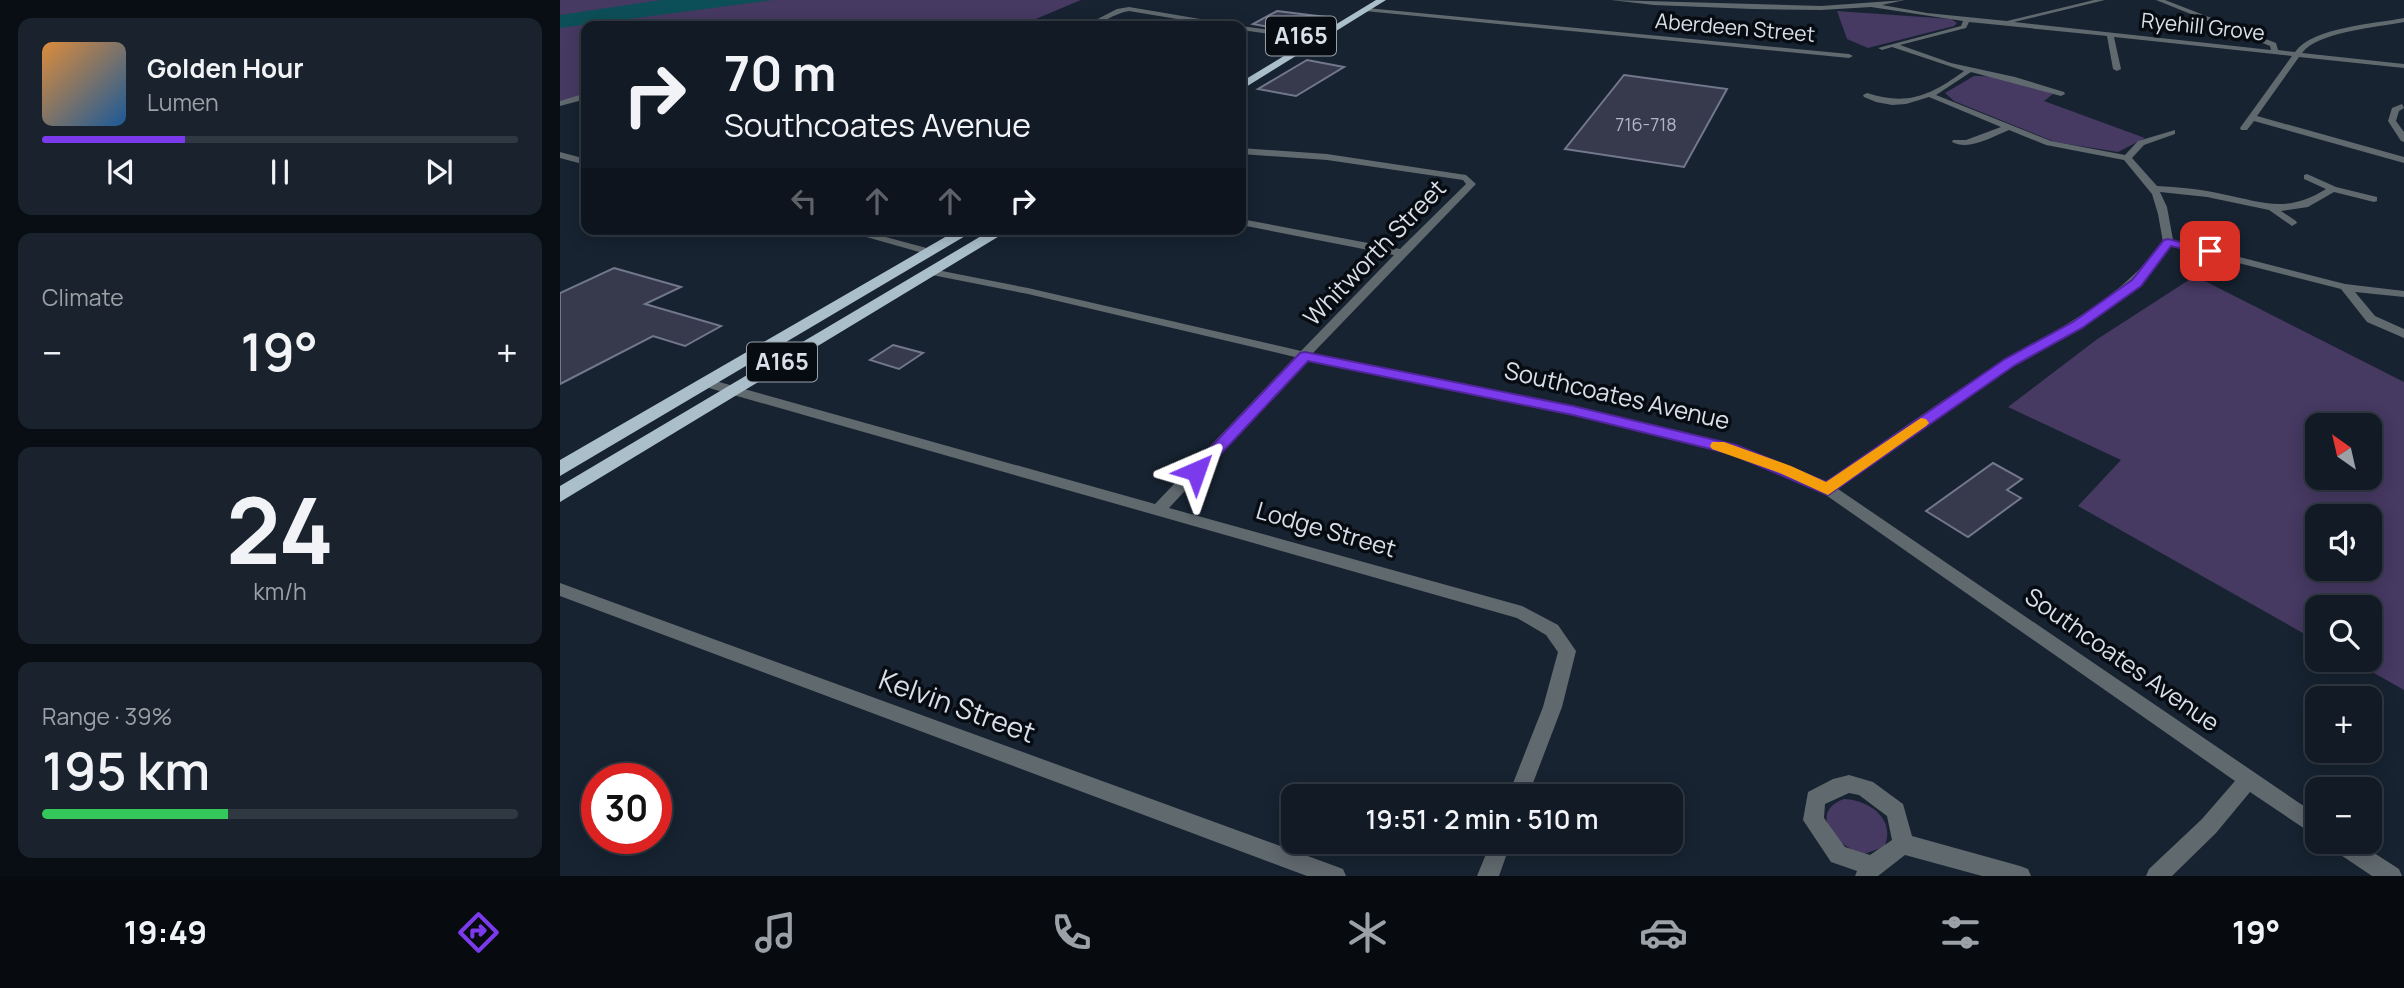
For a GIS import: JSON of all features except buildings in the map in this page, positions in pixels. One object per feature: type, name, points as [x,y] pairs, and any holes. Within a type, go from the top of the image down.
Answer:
[{"type":"highway","name":"A165","points":[[1347,8],[1360,0]]},
{"type":"highway","name":"A165","points":[[1246,84],[1382,0]]},
{"type":"highway","name":"A165","points":[[1289,43],[1312,29]]},
{"type":"highway","name":"A165","points":[[560,469],[960,235]]},
{"type":"highway","name":"A165","points":[[560,495],[994,235]]},
{"type":"street","points":[[1614,0],[1714,6],[1860,7],[1902,0]]},
{"type":"street","points":[[1841,0],[1860,7]]},
{"type":"street","points":[[2002,23],[2102,0]]},
{"type":"street","points":[[2160,0],[2273,45],[2276,52]]},
{"type":"street","name":"Ryehill Grove","points":[[1874,6],[1885,10],[2404,66]]},
{"type":"street","points":[[1097,21],[1119,10],[1129,9],[1200,21]]},
{"type":"street","name":"Aberdeen Street","points":[[1367,10],[1849,56]]},
{"type":"street","points":[[1882,48],[1964,27],[1967,19]]},
{"type":"street","points":[[2244,128],[2304,45],[2327,35],[2404,20]]},
{"type":"street","points":[[2390,22],[2404,27]]},
{"type":"street","points":[[1246,29],[1301,36]]},
{"type":"street","points":[[2110,34],[2117,69]]},
{"type":"street","points":[[1892,45],[1968,71],[2012,79],[2061,94]]},
{"type":"street","points":[[1867,95],[1878,102],[1903,101],[1930,95],[1968,71]]},
{"type":"street","points":[[1930,95],[2049,143],[2127,158]]},
{"type":"street","points":[[560,104],[581,98]]},
{"type":"street","points":[[576,99],[581,100]]},
{"type":"street","points":[[2402,106],[2392,114],[2392,121],[2404,139]]},
{"type":"street","points":[[2250,117],[2404,160]]},
{"type":"street","points":[[1967,144],[2009,127]]},
{"type":"street","points":[[2159,127],[2185,137]]},
{"type":"street","points":[[2127,158],[2141,143],[2172,132]]},
{"type":"street","points":[[1956,142],[1985,150]]},
{"type":"street","name":"Whitworth Street","points":[[1159,509],[1471,184],[1466,178],[1327,157],[1246,151]]},
{"type":"street","points":[[560,155],[581,161]]},
{"type":"street","points":[[1828,489],[2010,362],[2078,325],[2137,283],[2168,242],[2162,205],[2153,189],[2127,158]]},
{"type":"street","points":[[2307,177],[2333,189],[2374,199]]},
{"type":"street","points":[[2153,189],[2222,197],[2274,211],[2292,223]]},
{"type":"street","points":[[2274,211],[2305,205],[2333,189]]},
{"type":"street","points":[[1246,223],[1403,253]]},
{"type":"street","points":[[866,235],[930,252]]},
{"type":"street","points":[[2168,242],[2345,287],[2404,294]]},
{"type":"street","name":"Southcoates Avenue","points":[[932,272],[1028,291],[1305,356],[1573,411],[1736,450],[1828,489],[2305,819]]},
{"type":"street","points":[[2345,287],[2371,319],[2404,334]]},
{"type":"street","name":"Lodge Street","points":[[707,383],[1522,613],[1552,630],[1567,651],[1563,677],[1523,784]]},
{"type":"street","name":"Kelvin Street","points":[[560,590],[1335,876]]},
{"type":"street","points":[[2157,876],[2209,827],[2248,780]]},
{"type":"street","points":[[1838,784],[1861,785],[1896,811],[1903,844],[1869,871],[1838,855],[1812,820],[1815,799],[1838,784]]},
{"type":"street","points":[[1903,844],[2020,876]]},
{"type":"street","points":[[1488,876],[1496,854]]},
{"type":"street","points":[[2357,854],[2391,876]]},
{"type":"shaded area","points":[[560,0],[1081,0],[1031,21],[581,21],[581,99],[560,105]]},
{"type":"shaded area","points":[[661,0],[773,0],[613,21],[581,21],[581,25],[560,28],[560,15]]},
{"type":"shaded area","points":[[1837,11],[1951,19],[1957,23],[1868,48],[1847,39]]},
{"type":"shaded area","points":[[1974,76],[2004,79],[2044,90],[2053,94],[2044,101],[2145,138],[2118,152],[2055,142],[1954,101],[1945,93]]},
{"type":"shaded area","points":[[2195,276],[2404,382],[2404,690],[2372,672],[2382,672],[2382,595],[2305,595],[2305,634],[2078,506],[2121,460],[2008,407],[2096,340]]},
{"type":"shaded area","points":[[1844,799],[1871,807],[1884,820],[1887,837],[1884,847],[1864,854],[1836,838],[1830,830],[1827,813],[1833,805]]},
{"type":"slow traffic","points":[[1718,446],[1736,450],[1828,489],[1921,423]]},
{"type":"route","points":[[1196,471],[1305,356],[1573,411],[1736,450],[1828,489],[2010,362],[2078,325],[2137,283],[2168,242],[2210,251]]}]
